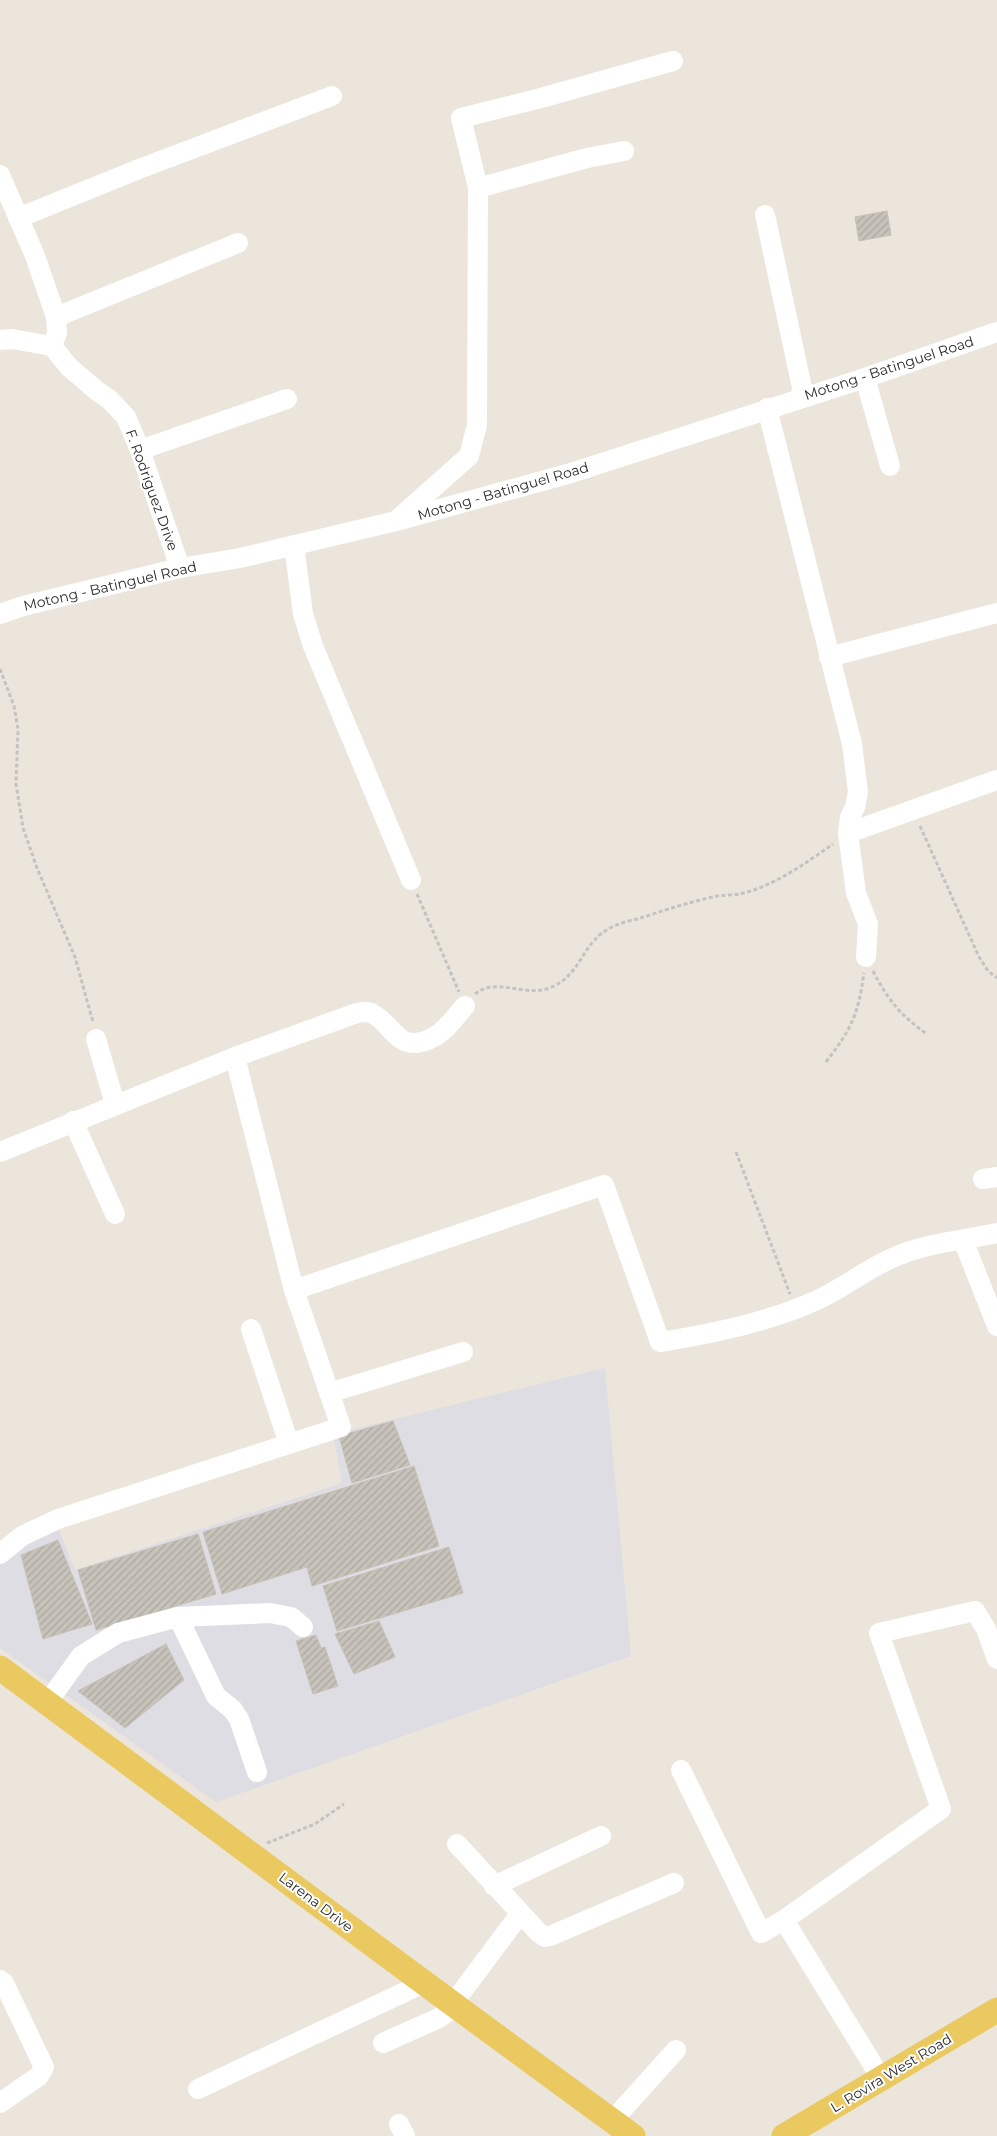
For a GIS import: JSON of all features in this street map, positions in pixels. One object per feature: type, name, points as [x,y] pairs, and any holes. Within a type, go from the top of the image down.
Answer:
[{"type":"main road","name":"Larena Drive","points":[[0,1668],[247,1850],[424,1984],[633,2136]]},
{"type":"main road","name":"L. Rovira West Road","points":[[784,2136],[997,2010]]},
{"type":"street","points":[[396,521],[469,456],[476,424],[478,188],[461,118],[673,61]]},
{"type":"street","points":[[18,218],[139,169],[332,96]]},
{"type":"street","points":[[478,188],[587,158],[624,151]]},
{"type":"street","points":[[0,175],[35,256],[56,317],[57,333],[52,346],[12,339],[0,340]]},
{"type":"street","points":[[765,215],[804,397]]},
{"type":"street","points":[[56,317],[238,243]]},
{"type":"street","name":"Motong - Batinguel Road","points":[[0,614],[23,606],[180,568],[240,558],[396,521],[570,473],[865,378],[997,332]]},
{"type":"street","name":"F. Rodriguez Drive","points":[[52,346],[69,367],[110,400],[126,417],[140,450],[180,568]]},
{"type":"street","points":[[865,378],[890,466]]},
{"type":"street","points":[[140,450],[287,399]]},
{"type":"street","points":[[767,408],[828,657],[846,717],[856,772],[858,792],[855,807],[850,817],[848,833],[856,894],[868,924],[866,957]]},
{"type":"street","points":[[294,545],[303,614],[313,646],[411,880]]},
{"type":"street","points":[[828,657],[997,613]]},
{"type":"street","points":[[848,833],[997,780]]},
{"type":"street","points":[[0,1152],[235,1056],[364,1012],[373,1014],[393,1034],[404,1041],[420,1042],[433,1038],[465,1006]]},
{"type":"street","points":[[96,1039],[115,1104]]},
{"type":"street","points":[[0,1554],[22,1536],[58,1520],[341,1427],[294,1290],[235,1056]]},
{"type":"street","points":[[73,1121],[115,1214]]},
{"type":"street","points":[[294,1290],[604,1185],[660,1342],[696,1337],[796,1309],[835,1292],[874,1266],[898,1255],[920,1248],[997,1233]]},
{"type":"street","points":[[962,1240],[997,1326]]},
{"type":"street","points":[[251,1329],[288,1444]]},
{"type":"street","points":[[329,1393],[463,1352]]},
{"type":"street","points":[[681,1770],[761,1933],[784,1920],[941,1809],[879,1633],[975,1611],[986,1629],[997,1659]]},
{"type":"street","points":[[47,1703],[59,1690],[81,1656],[118,1633],[178,1617],[270,1614],[290,1617],[303,1627]]},
{"type":"street","points":[[178,1617],[216,1696],[233,1710],[238,1719],[257,1772]]},
{"type":"street","points":[[494,1886],[601,1836]]},
{"type":"street","points":[[457,1844],[520,1914],[539,1933],[545,1936],[550,1936],[674,1883]]},
{"type":"street","points":[[382,2043],[439,2018],[453,2005],[520,1914]]},
{"type":"street","points":[[784,1920],[881,2078]]},
{"type":"street","points":[[0,1980],[4,1983],[44,2067],[43,2072],[39,2076],[0,2103]]},
{"type":"street","points":[[198,2089],[424,1984]]},
{"type":"street","points":[[612,2121],[676,2050]]},
{"type":"path","points":[[0,669],[14,706],[18,729],[16,784],[23,828],[37,868],[75,958],[96,1039]]},
{"type":"path","points":[[913,810],[979,957],[988,971],[997,978]]},
{"type":"path","points":[[411,880],[465,1006],[472,997],[489,986],[528,991],[550,988],[565,980],[578,967],[585,950],[599,935],[613,927],[700,900],[740,894],[761,886],[814,857],[848,833]]},
{"type":"path","points":[[866,957],[882,989],[894,1006],[907,1020],[928,1034]]},
{"type":"path","points":[[826,1062],[842,1041],[855,1018],[861,998],[866,957]]},
{"type":"path","points":[[736,1152],[796,1309]]},
{"type":"path","points":[[247,1850],[315,1824],[344,1804]]},
{"type":"shaded area","points":[[605,1368],[631,1656],[216,1802],[0,1648],[0,1564],[16,1548],[58,1527],[75,1570],[342,1483],[333,1434]]},
{"type":"building","points":[[887,211],[891,235],[859,241],[855,217]]},
{"type":"building","points":[[393,1421],[410,1465],[352,1483],[339,1436]]},
{"type":"building","points":[[414,1466],[439,1546],[312,1586],[307,1567],[222,1594],[203,1532]]},
{"type":"building","points":[[198,1534],[216,1594],[96,1630],[78,1570]]},
{"type":"building","points":[[58,1540],[92,1624],[43,1639],[21,1555]]},
{"type":"building","points":[[449,1547],[463,1593],[337,1631],[323,1586]]},
{"type":"building","points":[[379,1621],[395,1657],[354,1674],[335,1634]]},
{"type":"building","points":[[316,1635],[321,1648],[325,1647],[338,1686],[313,1694],[296,1641]]},
{"type":"building","points":[[166,1644],[184,1680],[125,1728],[78,1691]]}]
